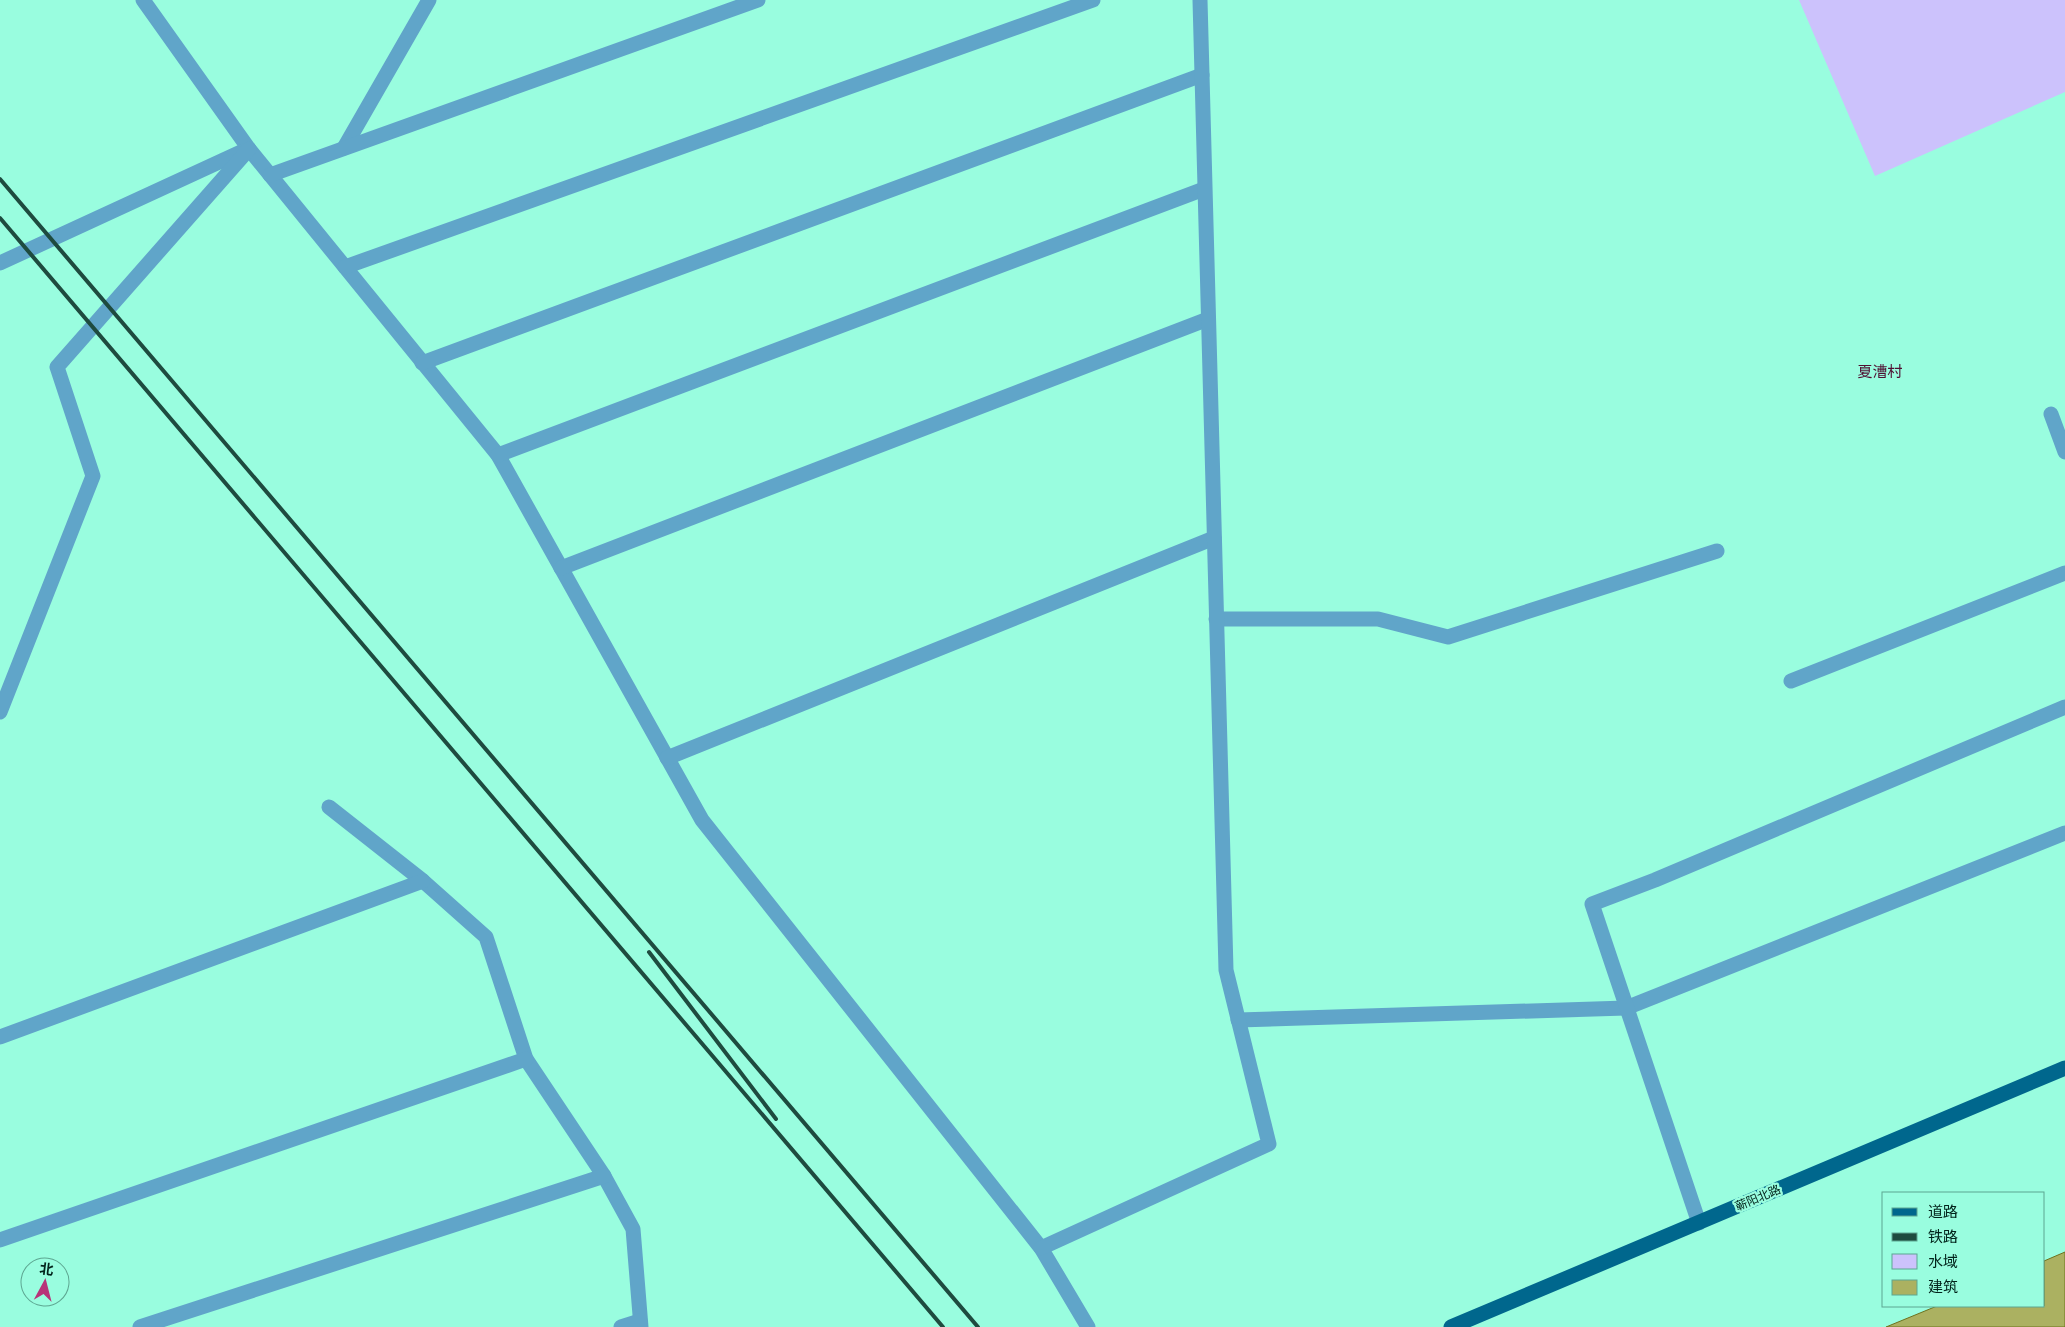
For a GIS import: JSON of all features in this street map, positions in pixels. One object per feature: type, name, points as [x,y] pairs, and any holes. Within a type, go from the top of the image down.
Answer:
[{"type":"main road","name":"蕲阳北路","points":[[1451,1327],[2065,1068]]},
{"type":"street","points":[[143,0],[249,148],[498,455],[702,820],[1041,1248],[1088,1327]]},
{"type":"street","points":[[344,148],[429,0]]},
{"type":"street","points":[[270,174],[758,0]]},
{"type":"street","points":[[345,267],[1093,0]]},
{"type":"street","points":[[1041,1248],[1269,1144],[1226,970],[1200,0]]},
{"type":"street","points":[[422,363],[1202,75]]},
{"type":"street","points":[[0,263],[249,148]]},
{"type":"street","points":[[0,712],[93,476],[57,367],[249,148]]},
{"type":"street","points":[[498,455],[1204,189]]},
{"type":"street","points":[[561,568],[1208,318]]},
{"type":"street","points":[[2051,414],[2065,452]]},
{"type":"street","points":[[667,758],[1214,538]]},
{"type":"street","points":[[1216,619],[1378,620],[1448,637],[1717,551]]},
{"type":"street","points":[[1791,681],[2065,573]]},
{"type":"street","points":[[1699,1222],[1592,904],[1655,880],[2065,707]]},
{"type":"street","points":[[329,807],[423,881],[486,937],[526,1059],[604,1176],[633,1229],[640,1324],[621,1327]]},
{"type":"street","points":[[1238,1020],[1626,1008],[2065,833]]},
{"type":"street","points":[[0,1037],[423,881]]},
{"type":"street","points":[[0,1240],[526,1059]]},
{"type":"street","points":[[140,1327],[604,1176]]},
{"type":"water","points":[[1799,0],[2065,0],[2065,92],[1875,176]]},
{"type":"building","points":[[2065,1252],[2065,1327],[1886,1327],[1935,1307],[2045,1307],[2045,1261]]},
{"type":"railway","points":[[0,179],[978,1327]]},
{"type":"railway","points":[[0,218],[943,1327]]},
{"type":"railway","points":[[649,952],[776,1119]]},
{"type":"district","name":"夏漕村","points":[[1880,372]]}]
